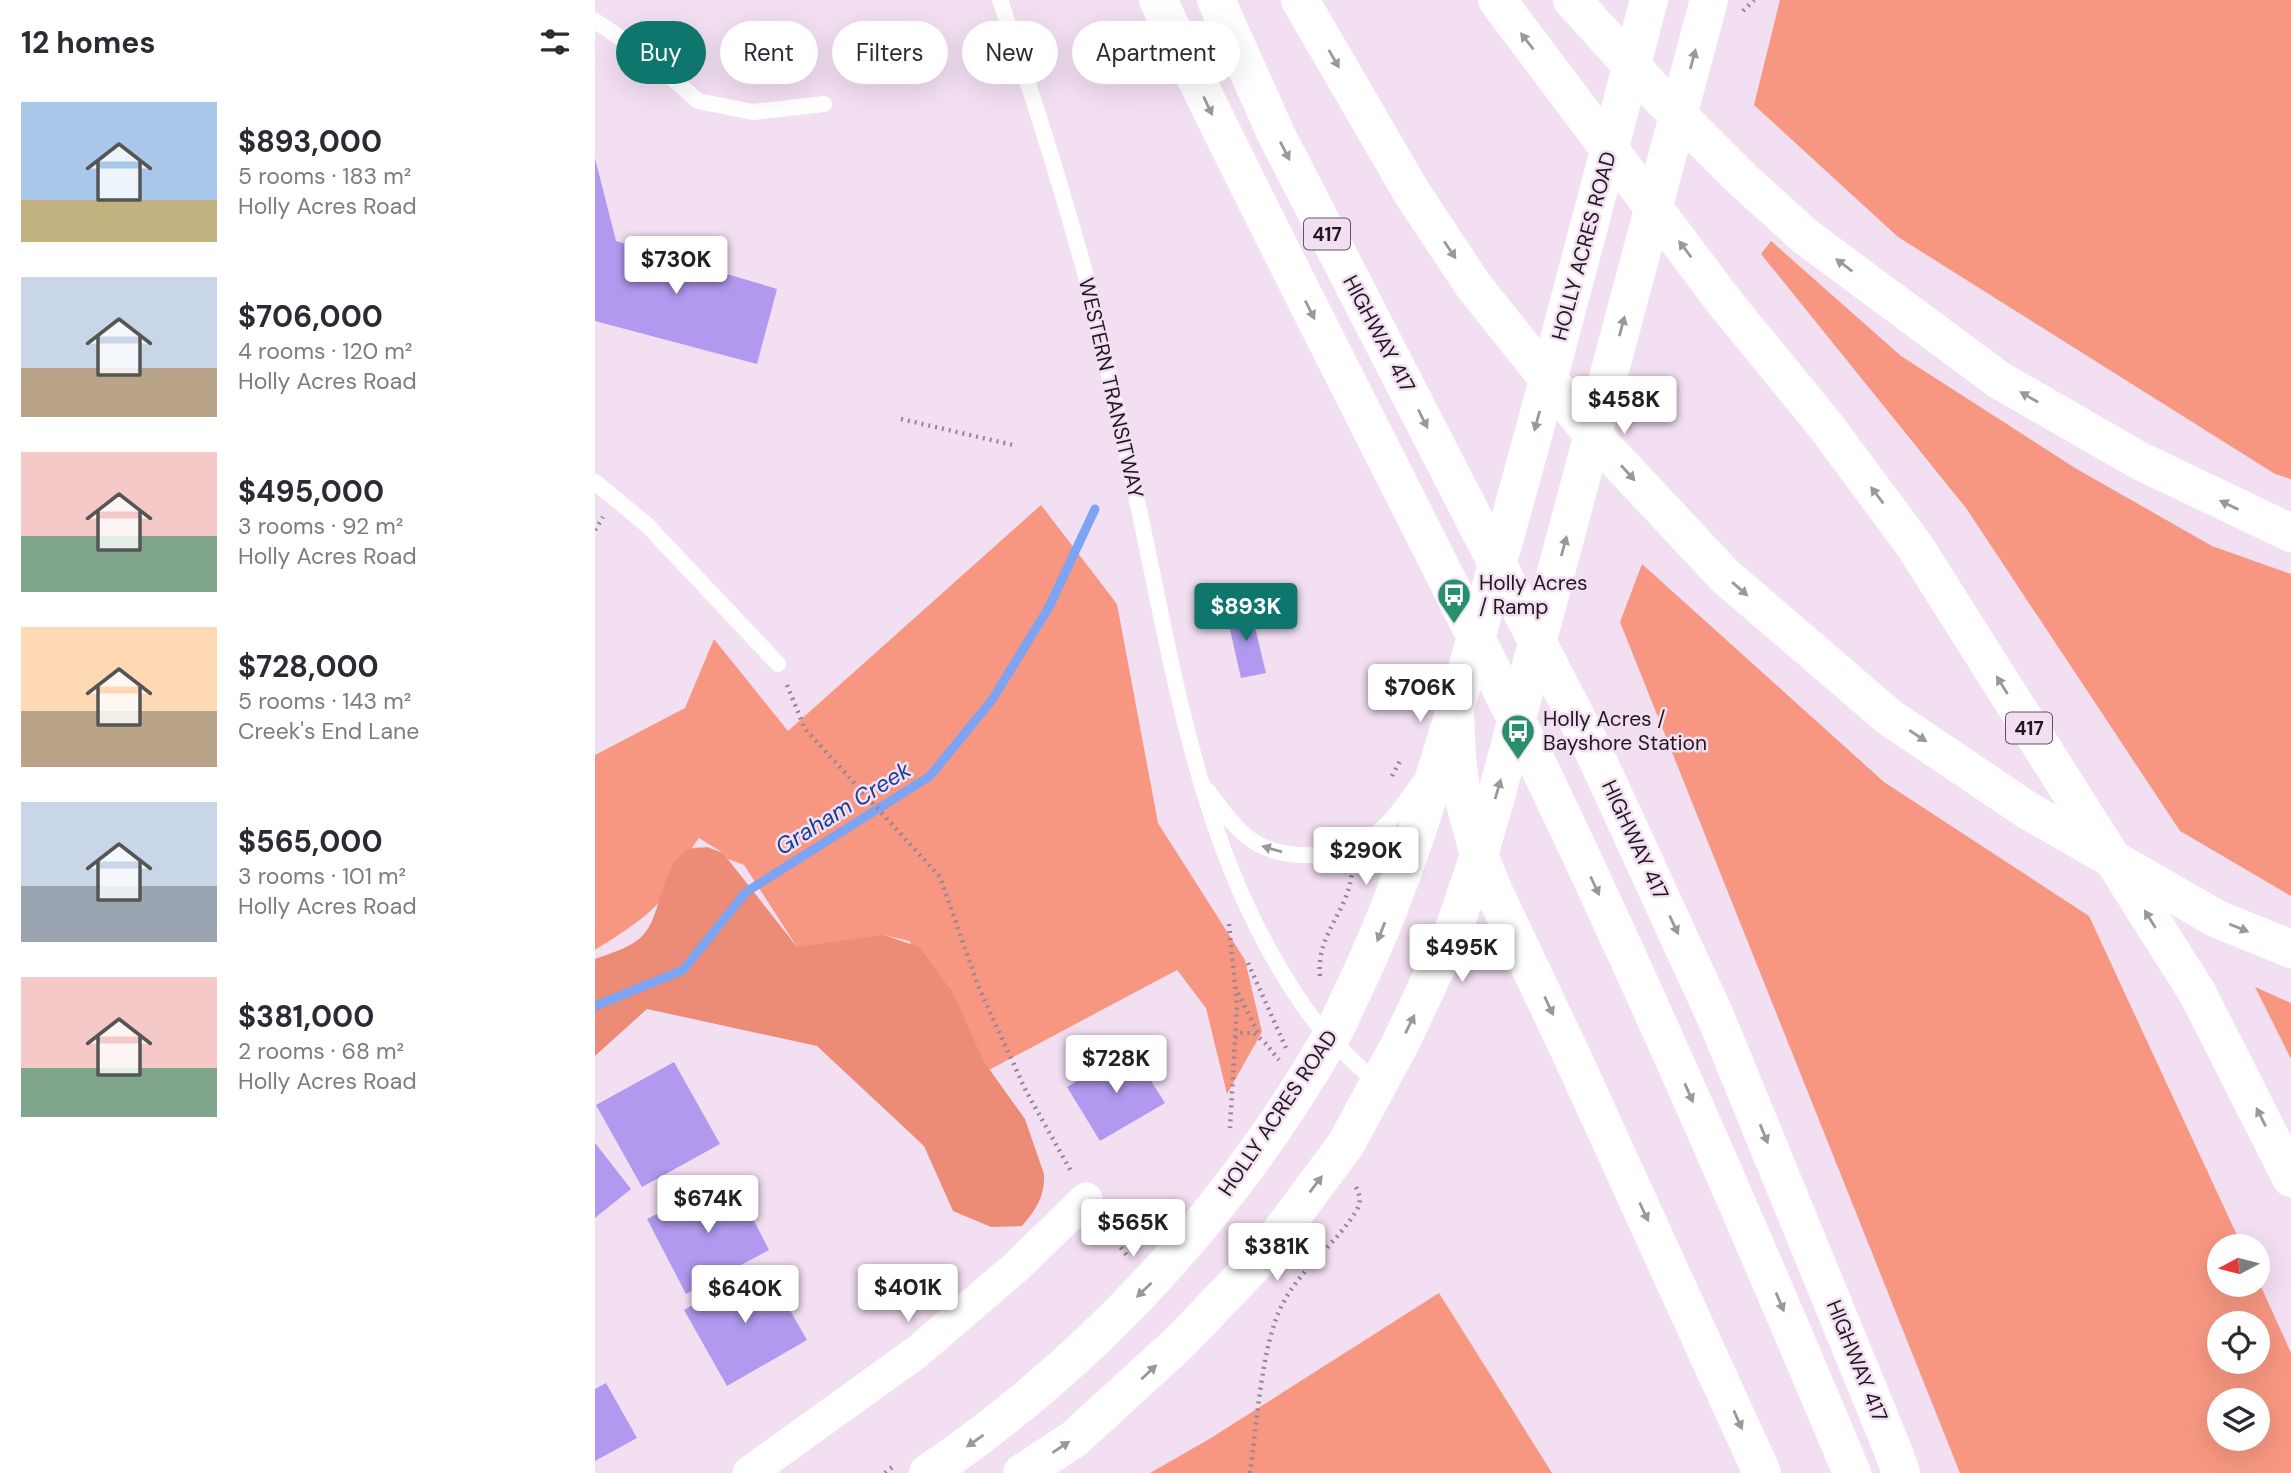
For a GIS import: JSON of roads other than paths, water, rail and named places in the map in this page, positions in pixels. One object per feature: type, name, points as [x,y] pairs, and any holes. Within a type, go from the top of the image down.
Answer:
[{"type":"main road","points":[[1158,0],[1221,133],[1494,674],[1633,967],[1852,1473]]},
{"type":"main road","name":"HIGHWAY 417","points":[[1216,0],[1283,147],[1594,752],[1716,1018],[1901,1473]]},
{"type":"main road","points":[[1300,0],[1412,193],[1491,308],[1592,433],[1725,576],[1889,717],[2027,810],[2217,919],[2291,949]]},
{"type":"main road","name":"417","points":[[1497,0],[1726,304],[1825,425],[1914,545],[2198,994],[2291,1178]]},
{"type":"main road","name":"HOLLY ACRES ROAD","points":[[928,1473],[984,1435],[1030,1397],[1154,1280],[1246,1170],[1330,1039],[1380,934],[1443,751],[1516,500],[1650,0]]},
{"type":"main road","points":[[1022,1473],[1074,1439],[1129,1390],[1182,1340],[1265,1253],[1346,1144],[1379,1085],[1453,932],[1479,855],[1553,588],[1709,0]]},
{"type":"main road","points":[[1574,3],[1660,97],[1743,180],[1806,237],[1999,380],[2140,461],[2291,533]]},
{"type":"main road","points":[[1455,712],[1461,789],[1479,855],[1762,1473]]},
{"type":"street","points":[[749,1473],[917,1352],[1016,1266],[1086,1199]]},
{"type":"lane","name":"WESTERN TRANSITWAY","points":[[1000,0],[1037,110],[1086,278],[1200,781],[1224,849],[1254,920],[1304,1008],[1330,1039],[1379,1085]]},
{"type":"lane","points":[[595,21],[646,55],[698,101],[753,112],[824,104]]},
{"type":"lane","points":[[595,482],[647,525],[778,664]]},
{"type":"lane","name":"WESTERN TRANSITWAY","points":[[1200,781],[1234,824],[1257,844],[1304,856],[1353,846],[1369,839],[1396,814],[1443,751]]},
{"type":"waterway","name":"Graham Creek","points":[[595,1006],[683,970],[746,892],[930,776],[992,700],[1049,607],[1095,509]]},
{"type":"place","name":"Holly Acres / Ramp","points":[[1454,625]]},
{"type":"place","name":"Holly Acres / Bayshore Station","points":[[1518,761]]}]
